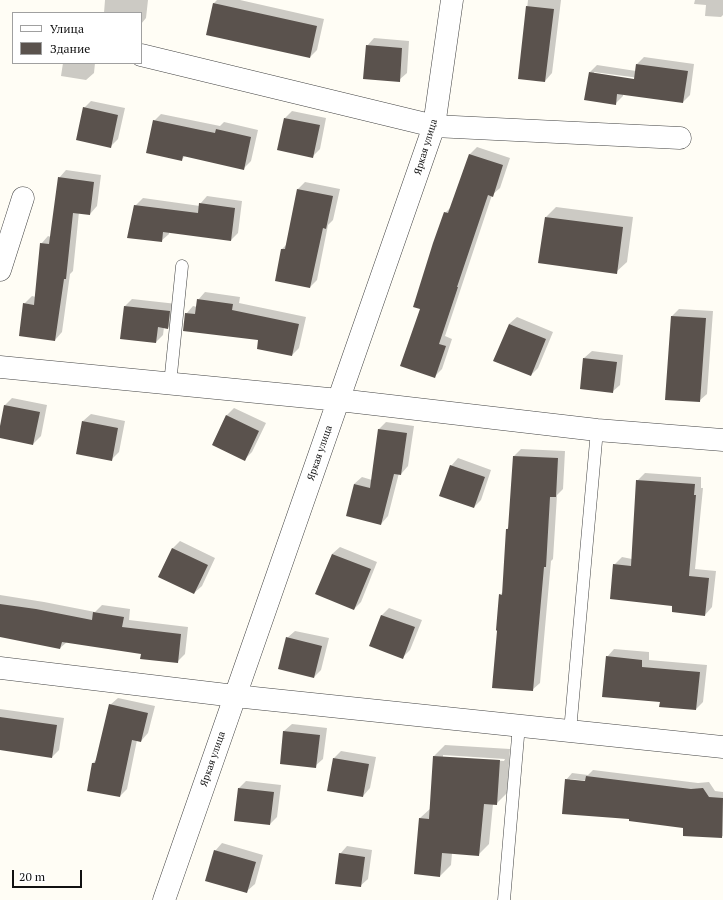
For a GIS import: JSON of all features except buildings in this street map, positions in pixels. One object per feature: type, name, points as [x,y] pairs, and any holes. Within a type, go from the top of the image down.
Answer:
[{"type":"street","name":"Яркая улица","points":[[164,900],[434,126],[452,0]]},
{"type":"street","points":[[142,55],[434,126],[680,138]]},
{"type":"street","points":[[0,270],[23,198]]},
{"type":"street","points":[[0,367],[339,400],[597,430],[723,440]]},
{"type":"street","points":[[0,668],[234,696],[723,747]]},
{"type":"lane","points":[[170,384],[182,266]]},
{"type":"lane","points":[[570,731],[597,430]]},
{"type":"lane","points":[[504,900],[519,725]]}]
